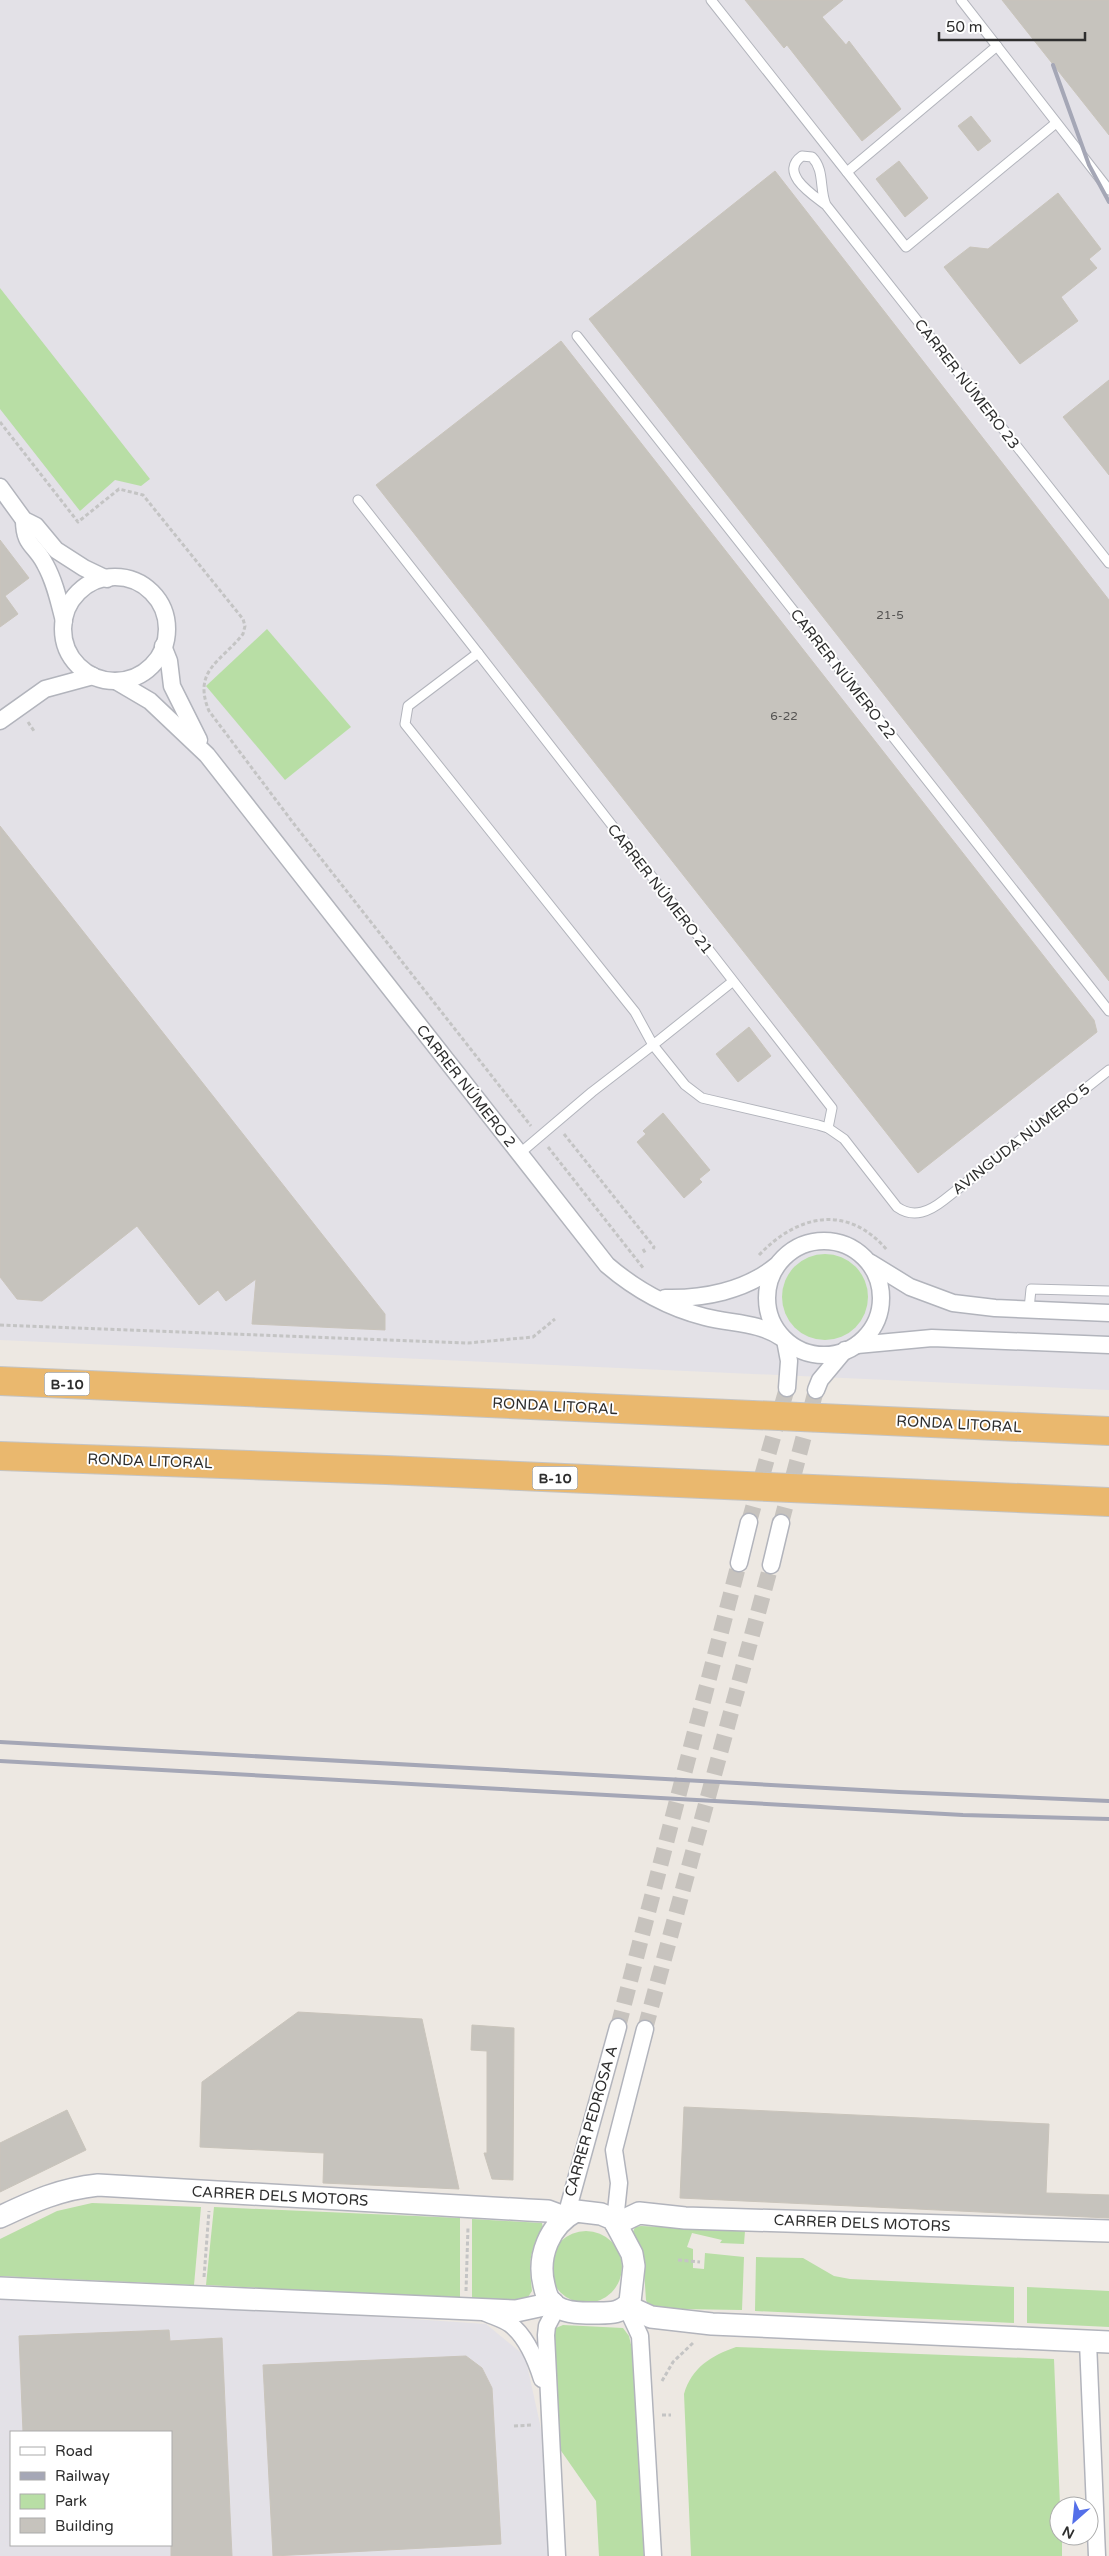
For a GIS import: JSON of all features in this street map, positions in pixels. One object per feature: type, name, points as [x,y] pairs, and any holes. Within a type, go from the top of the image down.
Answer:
[{"type":"highway","name":"RONDA LITORAL","points":[[0,1381],[1109,1431]]},
{"type":"highway","name":"RONDA LITORAL","points":[[0,1456],[386,1470],[1109,1502]]},
{"type":"street","points":[[0,487],[24,520],[36,526],[56,550],[84,568],[107,578],[135,582],[154,596],[165,618],[167,630],[163,646],[154,664],[145,672],[134,677],[116,681],[93,676],[76,663],[68,652],[64,640],[64,621],[58,594],[45,563],[24,535],[24,520]]},
{"type":"street","points":[[64,621],[70,602],[78,593],[88,585],[107,578]]},
{"type":"street","name":"CARRER NÚMERO 2","points":[[163,646],[169,661],[172,686],[206,755]]},
{"type":"street","points":[[0,721],[45,689],[93,676]]},
{"type":"street","name":"CARRER NÚMERO 2","points":[[116,681],[150,701],[184,731],[206,755],[607,1265],[628,1282],[655,1297],[706,1317],[762,1327],[784,1339]]},
{"type":"street","points":[[655,1297],[686,1298],[722,1292],[757,1278],[798,1247],[806,1243],[824,1241],[841,1243],[858,1251],[869,1262],[910,1287],[953,1303],[1029,1310],[1109,1313]]},
{"type":"street","points":[[816,1390],[820,1380],[851,1348],[870,1332],[880,1307],[878,1279],[869,1262]]},
{"type":"street","points":[[778,1264],[770,1280],[767,1297],[769,1315],[784,1339],[789,1361],[787,1388]]},
{"type":"street","points":[[784,1339],[805,1352],[823,1355],[851,1348],[932,1338],[1109,1346]]},
{"type":"street","points":[[739,1563],[749,1522]]},
{"type":"street","points":[[771,1565],[782,1523]]},
{"type":"street","name":"CARRER PEDROSA A","points":[[565,2216],[618,2027]]},
{"type":"street","name":"CARRER PEDROSA A","points":[[616,2222],[619,2183],[614,2150],[645,2029]]},
{"type":"street","name":"CARRER DELS MOTORS","points":[[0,2217],[42,2197],[68,2188],[98,2185],[548,2211],[565,2216]]},
{"type":"street","points":[[576,2211],[588,2212],[601,2214],[616,2222],[632,2254],[634,2266],[630,2302],[617,2312],[606,2313],[572,2312],[555,2305],[546,2297],[541,2273],[541,2260],[544,2248],[565,2216],[576,2211]]},
{"type":"street","name":"CARRER DELS MOTORS","points":[[616,2222],[639,2213],[685,2218],[1109,2231]]},
{"type":"street","points":[[0,2288],[473,2304],[516,2311],[555,2305]]},
{"type":"street","points":[[473,2304],[510,2324],[525,2341],[535,2359],[549,2403]]},
{"type":"street","points":[[555,2305],[546,2334],[557,2556]]},
{"type":"street","points":[[627,2306],[651,2318],[712,2324],[1109,2342]]},
{"type":"street","points":[[627,2306],[640,2336],[653,2556]]},
{"type":"street","points":[[1088,2342],[1097,2556]]},
{"type":"lane","points":[[711,0],[906,247],[1056,123]]},
{"type":"lane","points":[[961,0],[1109,190]]},
{"type":"lane","points":[[847,172],[997,46]]},
{"type":"lane","points":[[802,156],[812,157],[819,167],[822,196],[826,205],[804,188],[796,175],[795,164],[802,156]]},
{"type":"lane","name":"CARRER NÚMERO 23","points":[[826,205],[1109,563]]},
{"type":"lane","name":"CARRER NÚMERO 22","points":[[577,336],[1109,1011]]},
{"type":"lane","name":"CARRER NÚMERO 21","points":[[358,500],[832,1108],[828,1128]]},
{"type":"lane","points":[[478,653],[408,706],[405,724],[635,1012],[653,1046],[693,1093],[713,1102],[828,1128]]},
{"type":"lane","points":[[519,1154],[732,982]]},
{"type":"lane","name":"AVINGUDA NÚMERO 5","points":[[828,1128],[844,1139],[897,1207],[903,1211],[916,1213],[933,1208],[1109,1070]]},
{"type":"lane","points":[[1029,1310],[1032,1290],[1109,1292]]},
{"type":"path","points":[[0,422],[78,522],[119,489],[143,495],[243,619],[245,626],[243,634],[209,669],[203,693],[209,711],[294,824],[528,1122]]},
{"type":"path","points":[[555,1124],[654,1247],[653,1249]]},
{"type":"path","points":[[643,1250],[646,1254]]},
{"type":"path","points":[[0,1325],[468,1342],[533,1337],[555,1319]]},
{"type":"path","name":"CARRER DELS MOTORS","points":[[204,2285],[210,2205]]},
{"type":"path","points":[[468,2226],[473,2304]]},
{"type":"path","points":[[678,2260],[700,2262]]},
{"type":"path","points":[[661,2386],[663,2377],[674,2362],[696,2340]]},
{"type":"path","points":[[661,2415],[671,2415]]},
{"type":"path","points":[[514,2426],[532,2424]]},
{"type":"shaded area","points":[[0,0],[1109,0],[1109,1390],[0,1340]]},
{"type":"shaded area","points":[[0,2291],[486,2324],[525,2356],[553,2483],[557,2556],[0,2556]]},
{"type":"green space","points":[[0,288],[150,479],[141,486],[115,480],[80,511],[0,409]]},
{"type":"green space","points":[[267,629],[351,727],[285,780],[206,686]]},
{"type":"green space","points":[[825,1254],[842,1257],[856,1266],[865,1280],[868,1297],[865,1314],[856,1328],[842,1337],[825,1340],[808,1337],[794,1328],[785,1314],[782,1297],[785,1280],[794,1266],[808,1257]]},
{"type":"green space","points":[[92,2203],[201,2207],[194,2285],[0,2276],[0,2239],[57,2211]]},
{"type":"green space","points":[[214,2207],[460,2218],[460,2299],[206,2285]]},
{"type":"green space","points":[[472,2219],[542,2223],[543,2228],[532,2252],[530,2273],[532,2291],[526,2300],[472,2299]]},
{"type":"green space","points":[[635,2227],[745,2231],[744,2244],[720,2243],[722,2240],[692,2233],[687,2247],[693,2249],[693,2268],[704,2269],[705,2253],[744,2257],[742,2310],[679,2309],[648,2305],[643,2255],[633,2232]]},
{"type":"green space","points":[[586,2231],[606,2237],[616,2247],[622,2267],[616,2287],[606,2297],[586,2303],[566,2297],[556,2287],[550,2267],[556,2247],[566,2237]]},
{"type":"green space","points":[[756,2257],[803,2258],[834,2276],[850,2279],[1014,2287],[1014,2323],[755,2311]]},
{"type":"green space","points":[[1027,2287],[1109,2291],[1109,2327],[1027,2323]]},
{"type":"green space","points":[[563,2325],[623,2328],[629,2336],[632,2349],[644,2556],[599,2556],[596,2501],[557,2445],[553,2335],[556,2328]]},
{"type":"green space","points":[[736,2347],[1054,2359],[1060,2496],[1049,2496],[1049,2546],[1062,2546],[1062,2556],[691,2556],[684,2394],[697,2370],[718,2354]]},
{"type":"building","points":[[745,0],[843,0],[822,17],[846,45],[849,41],[901,109],[862,141],[787,45],[784,48]]},
{"type":"building","points":[[1002,0],[1109,0],[1109,135]]},
{"type":"building","points":[[971,116],[991,141],[978,151],[958,126]]},
{"type":"building","points":[[899,161],[928,198],[905,217],[876,179]]},
{"type":"building","points":[[775,171],[1109,600],[1109,981],[589,319]]},
{"type":"building","points":[[1058,193],[1101,249],[1089,259],[1097,268],[1061,297],[1078,321],[1020,364],[944,267],[970,247],[988,249]]},
{"type":"building","points":[[561,341],[1094,1020],[1097,1032],[918,1173],[376,485]]},
{"type":"building","points":[[1109,380],[1109,475],[1063,417]]},
{"type":"building","points":[[0,540],[29,578],[5,596],[18,614],[0,627]]},
{"type":"building","points":[[0,826],[385,1314],[385,1330],[252,1324],[256,1279],[226,1301],[218,1290],[199,1305],[137,1226],[42,1301],[17,1299],[0,1277]]},
{"type":"building","points":[[749,1027],[771,1056],[738,1082],[716,1054]]},
{"type":"building","points":[[663,1113],[710,1170],[699,1179],[702,1182],[684,1198],[637,1142],[646,1134],[643,1131]]},
{"type":"building","points":[[298,2012],[422,2019],[459,2189],[323,2183],[324,2153],[200,2147],[202,2082]]},
{"type":"building","points":[[472,2025],[514,2028],[513,2180],[492,2179],[484,2153],[487,2153],[487,2051],[471,2050]]},
{"type":"building","points":[[684,2107],[1049,2124],[1046,2193],[1109,2195],[1109,2218],[680,2198]]},
{"type":"building","points":[[67,2110],[86,2150],[0,2192],[0,2143]]},
{"type":"building","points":[[169,2330],[170,2341],[222,2338],[232,2556],[171,2556],[172,2431],[23,2431],[19,2336]]},
{"type":"building","points":[[466,2356],[482,2368],[492,2388],[501,2544],[273,2556],[263,2365]]},
{"type":"tunnel","points":[[749,1522],[787,1388]]},
{"type":"tunnel","points":[[781,1523],[816,1390]]},
{"type":"tunnel","points":[[618,2027],[739,1563]]},
{"type":"tunnel","points":[[645,2029],[771,1565]]},
{"type":"railway","points":[[1053,65],[1089,165],[1109,202]]},
{"type":"railway","points":[[0,1742],[899,1792],[1109,1801]]},
{"type":"railway","points":[[0,1761],[963,1815],[1109,1819]]}]
